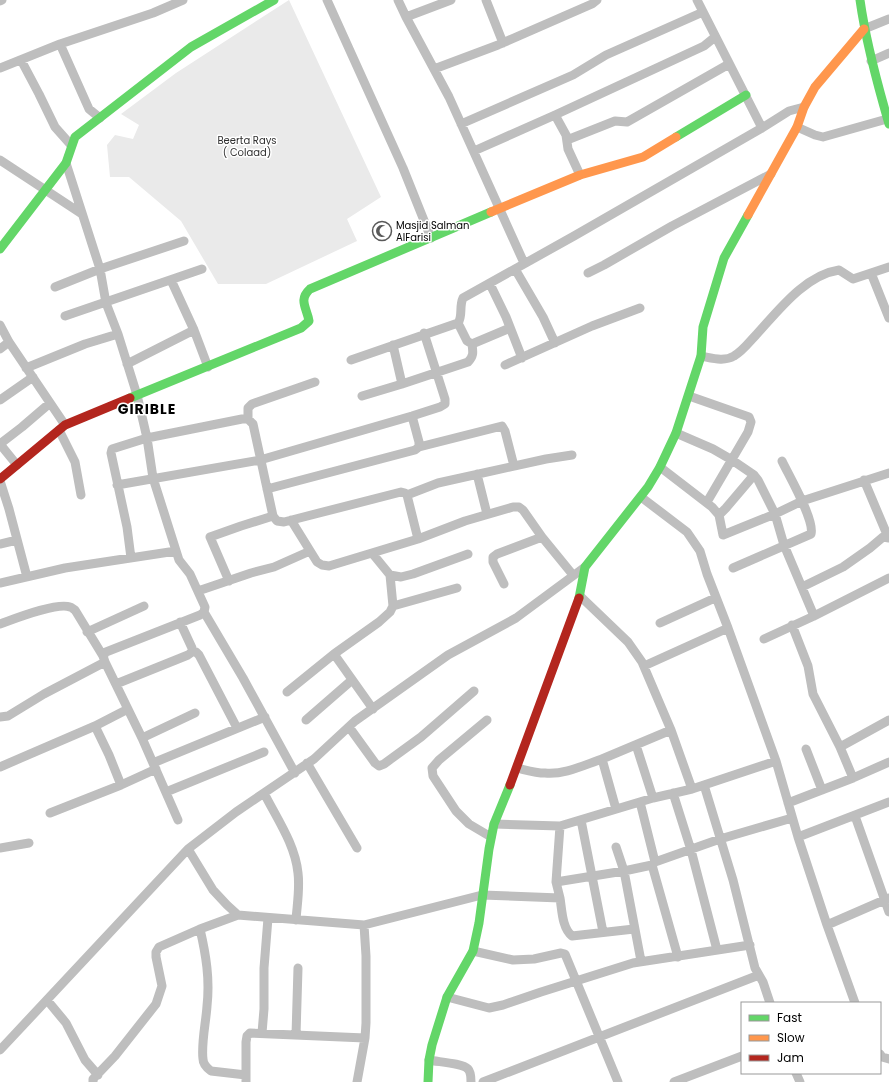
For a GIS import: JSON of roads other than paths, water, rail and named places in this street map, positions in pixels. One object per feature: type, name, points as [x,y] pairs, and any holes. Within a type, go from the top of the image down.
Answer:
[{"type":"street","points":[[0,68],[60,44],[183,0]]},
{"type":"street","points":[[0,249],[66,163],[75,137],[191,47],[274,0]]},
{"type":"street","points":[[327,0],[403,168],[431,238]]},
{"type":"street","points":[[398,0],[449,96],[524,263]]},
{"type":"street","points":[[406,17],[451,0]]},
{"type":"street","points":[[486,0],[502,43]]},
{"type":"street","points":[[434,69],[502,43],[592,4],[597,0]]},
{"type":"street","points":[[697,0],[762,128]]},
{"type":"street","points":[[797,127],[823,137],[888,122],[871,61],[864,29],[860,0]]},
{"type":"street","points":[[461,124],[573,75],[606,55],[703,12]]},
{"type":"street","points":[[0,1050],[188,849],[236,812],[295,773],[349,727],[448,655],[516,618],[585,567],[641,498],[660,467],[676,433],[689,396],[701,356],[703,327],[724,258],[797,127],[804,107],[816,87],[864,29],[889,19]]},
{"type":"street","points":[[474,151],[704,46],[715,37]]},
{"type":"street","points":[[60,44],[89,109],[100,118]]},
{"type":"street","points":[[871,61],[889,53]]},
{"type":"street","points":[[20,60],[40,94],[55,127],[71,145]]},
{"type":"street","points":[[567,140],[615,121],[627,122],[729,64]]},
{"type":"street","points":[[27,577],[0,480],[62,428],[137,395],[301,328],[310,320],[303,297],[310,289],[580,176],[643,157],[746,95]]},
{"type":"street","points":[[351,360],[424,333],[458,323],[461,318],[460,303],[463,298],[580,233],[762,128],[788,111],[804,107]]},
{"type":"street","points":[[555,115],[566,135],[568,149],[580,176]]},
{"type":"street","points":[[0,160],[82,214]]},
{"type":"street","points":[[66,163],[100,269],[106,303],[118,334],[137,395],[147,438],[153,478],[179,560],[190,574],[205,607],[204,612],[243,678],[295,773]]},
{"type":"street","points":[[588,273],[772,173]]},
{"type":"street","points":[[55,287],[100,269],[184,241]]},
{"type":"street","points":[[701,356],[722,359],[734,356],[747,345],[792,296],[827,273],[839,270],[853,279],[889,267]]},
{"type":"street","points":[[65,316],[202,269]]},
{"type":"street","points":[[515,269],[543,317],[555,343]]},
{"type":"street","points":[[871,273],[889,318]]},
{"type":"street","points":[[171,280],[194,330],[208,367]]},
{"type":"street","points":[[490,284],[522,358]]},
{"type":"street","points":[[505,365],[592,326],[640,308]]},
{"type":"street","points":[[458,323],[467,341],[472,344]]},
{"type":"street","points":[[0,325],[9,342],[50,403],[62,428],[75,462],[81,495]]},
{"type":"street","points":[[472,344],[510,328]]},
{"type":"street","points":[[127,364],[194,330]]},
{"type":"street","points":[[117,485],[260,460],[440,407],[445,404],[445,399],[424,333]]},
{"type":"street","points":[[26,368],[85,344],[118,334]]},
{"type":"street","points":[[0,349],[9,342]]},
{"type":"street","points":[[362,396],[468,362],[472,358],[473,354],[472,344]]},
{"type":"street","points":[[392,345],[402,384]]},
{"type":"street","points":[[0,400],[33,377]]},
{"type":"street","points":[[315,382],[252,404],[248,408],[248,419],[252,424],[273,516],[277,520],[284,522],[401,492],[407,495],[418,539]]},
{"type":"street","points":[[689,396],[749,417],[750,419],[748,432],[707,502]]},
{"type":"street","points":[[17,465],[0,444],[50,403]]},
{"type":"street","points":[[412,416],[419,447]]},
{"type":"street","points":[[131,558],[127,527],[111,453],[112,449],[147,438],[248,419]]},
{"type":"street","points":[[267,489],[415,450],[419,447],[502,426],[505,431],[514,466]]},
{"type":"street","points":[[676,433],[713,449],[732,460],[754,475],[761,484],[775,514],[784,545],[814,616]]},
{"type":"street","points":[[407,495],[438,483],[546,459],[572,455]]},
{"type":"street","points":[[733,568],[810,535],[812,532],[802,501],[782,461]]},
{"type":"street","points":[[660,467],[707,502],[718,515],[723,535],[775,514],[802,501],[889,473]]},
{"type":"street","points":[[477,474],[487,514]]},
{"type":"street","points":[[718,515],[726,508],[754,475]]},
{"type":"street","points":[[802,587],[843,567],[883,537],[889,537],[864,480]]},
{"type":"street","points":[[641,498],[686,532],[692,538],[700,551],[715,598],[728,628],[776,761],[792,818],[827,926],[855,1002]]},
{"type":"street","points":[[291,520],[317,562],[322,565],[329,566],[418,539],[487,514],[513,507],[519,507],[523,510],[573,576]]},
{"type":"street","points":[[229,581],[210,537],[273,516]]},
{"type":"street","points":[[504,584],[493,562],[493,557],[497,554],[542,537]]},
{"type":"street","points":[[0,544],[17,540]]},
{"type":"street","points":[[0,583],[65,568],[176,551]]},
{"type":"street","points":[[198,591],[251,573],[274,567],[310,551]]},
{"type":"street","points":[[287,692],[390,612],[393,606],[390,575],[372,553]]},
{"type":"street","points":[[390,575],[401,577],[414,574],[468,554]]},
{"type":"street","points":[[428,1082],[429,1060],[437,1027],[447,997],[474,951],[494,824],[517,768],[580,596],[585,567]]},
{"type":"street","points":[[764,639],[814,616],[889,578]]},
{"type":"street","points":[[393,606],[457,588]]},
{"type":"street","points":[[580,596],[628,642],[638,655],[671,730],[692,789]]},
{"type":"street","points":[[660,623],[715,598]]},
{"type":"street","points":[[0,624],[40,610],[63,606],[70,606],[75,610],[104,659],[155,766],[178,820]]},
{"type":"street","points":[[87,632],[144,606]]},
{"type":"street","points":[[0,717],[8,716],[104,659],[106,652],[204,612]]},
{"type":"street","points":[[180,622],[192,648],[192,652]]},
{"type":"street","points":[[792,625],[808,666],[813,694],[840,747],[853,778]]},
{"type":"street","points":[[644,666],[728,628]]},
{"type":"street","points":[[116,684],[188,655],[192,652],[196,652],[199,655],[237,728]]},
{"type":"street","points":[[334,654],[373,709]]},
{"type":"street","points":[[306,720],[352,680]]},
{"type":"street","points":[[349,727],[375,763],[379,766],[421,737],[474,691]]},
{"type":"street","points":[[0,767],[95,726],[128,709]]},
{"type":"street","points":[[142,738],[195,713]]},
{"type":"street","points":[[50,813],[121,785],[155,766],[237,728],[265,717]]},
{"type":"street","points":[[487,720],[439,760],[432,768],[433,776],[456,811],[470,824],[491,837]]},
{"type":"street","points":[[840,747],[889,720]]},
{"type":"street","points":[[95,726],[121,785]]},
{"type":"street","points":[[517,768],[545,774],[558,773],[602,759],[671,730]]},
{"type":"street","points":[[636,745],[654,798]]},
{"type":"street","points":[[806,749],[822,790]]},
{"type":"street","points":[[166,792],[264,752]]},
{"type":"street","points":[[602,759],[616,809]]},
{"type":"street","points":[[494,824],[560,826],[673,792],[692,789],[776,761]]},
{"type":"street","points":[[788,803],[853,778],[889,762]]},
{"type":"street","points":[[307,764],[357,848]]},
{"type":"street","points":[[704,785],[756,968],[770,1002]]},
{"type":"street","points":[[673,792],[691,850],[717,950]]},
{"type":"street","points":[[264,793],[293,849],[298,874],[296,920]]},
{"type":"street","points":[[640,802],[678,957]]},
{"type":"street","points":[[798,837],[889,802]]},
{"type":"street","points":[[855,816],[887,899],[889,912]]},
{"type":"street","points":[[556,882],[624,871],[654,863],[720,839],[792,818]]},
{"type":"street","points":[[581,820],[603,932]]},
{"type":"street","points":[[560,826],[556,882],[566,928],[569,933],[572,936],[634,929]]},
{"type":"street","points":[[0,848],[28,842]]},
{"type":"street","points":[[616,846],[624,871],[641,961]]},
{"type":"street","points":[[188,849],[213,890],[238,915]]},
{"type":"street","points":[[47,1000],[66,1024],[95,1078],[115,1056],[156,1004],[162,986],[156,952],[159,947],[200,929],[238,915],[364,925],[482,895],[560,898]]},
{"type":"street","points":[[827,926],[887,899]]},
{"type":"street","points":[[262,1033],[264,1009],[264,968],[268,918]]},
{"type":"street","points":[[357,1082],[365,1038],[366,956],[364,925]]},
{"type":"street","points":[[200,929],[208,967],[208,1005],[203,1050],[204,1063],[211,1072],[246,1079],[246,1036],[250,1033],[365,1038]]},
{"type":"street","points":[[447,997],[489,1008],[503,1005],[641,961],[678,957],[750,945]]},
{"type":"street","points":[[474,951],[513,960],[534,959],[564,953],[618,1082]]},
{"type":"street","points":[[296,1035],[298,968]]},
{"type":"street","points":[[483,1082],[759,976]]},
{"type":"street","points":[[674,1082],[741,1056]]},
{"type":"street","points":[[429,1060],[459,1065],[466,1068],[470,1072],[471,1082]]},
{"type":"place","name":"Masjid Salman AlFarisi","points":[[382,231]]},
{"type":"district","name":"GIRIBLE","points":[[147,409]]},
{"type":"park label","name":"Beerta Rays ( Colaad)","points":[[247,146]]}]
